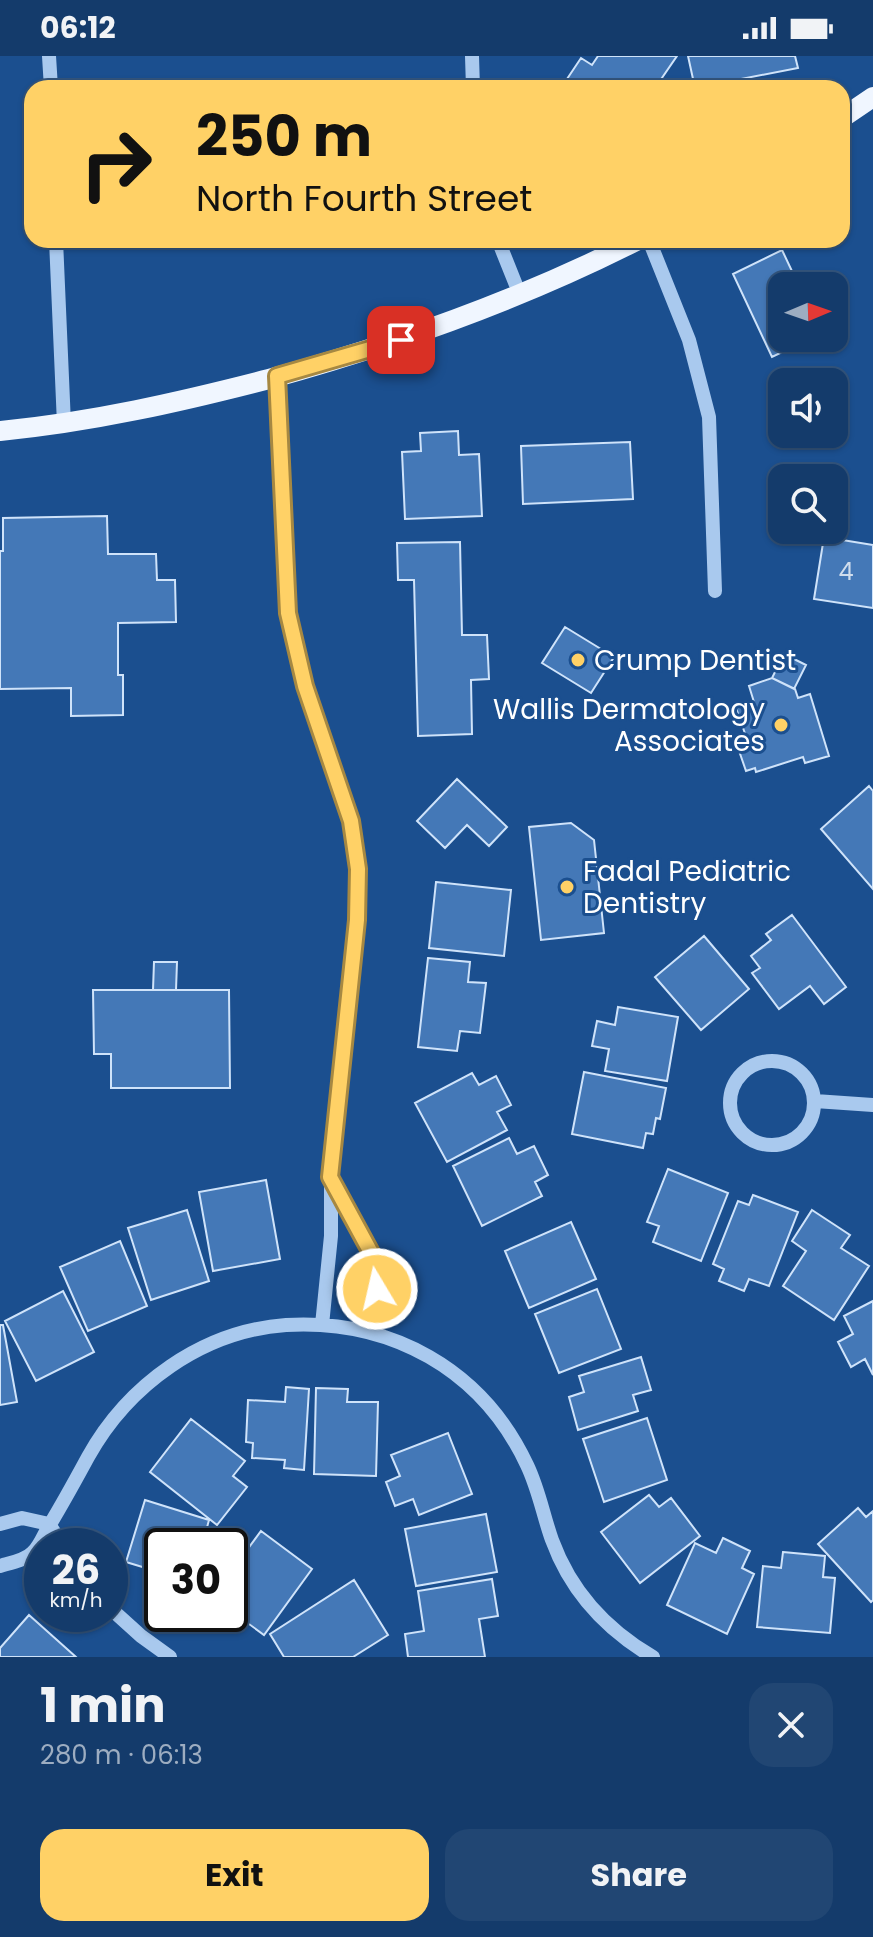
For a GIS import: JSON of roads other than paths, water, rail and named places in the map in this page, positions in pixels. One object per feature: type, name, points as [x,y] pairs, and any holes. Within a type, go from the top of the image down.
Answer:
[{"type":"main road","points":[[850,113],[873,97]]},
{"type":"main road","points":[[0,431],[64,424],[190,399],[353,356],[520,295],[621,248]]},
{"type":"street","points":[[49,56],[50,80]]},
{"type":"street","points":[[472,56],[473,80]]},
{"type":"street","points":[[56,248],[64,424]]},
{"type":"street","points":[[501,248],[520,295]]},
{"type":"street","points":[[652,248],[689,340],[709,417],[715,591]]},
{"type":"street","points":[[277,376],[288,613],[305,686],[351,821],[358,869],[357,920],[330,1177],[331,1236],[322,1325]]},
{"type":"street","points":[[770,1060],[787,1062],[801,1071],[811,1085],[815,1101],[812,1118],[803,1132],[790,1141],[773,1145],[757,1143],[743,1134],[733,1120],[729,1104],[732,1087],[741,1073],[754,1064],[770,1060]]},
{"type":"street","points":[[815,1101],[873,1105]]},
{"type":"street","points":[[330,1177],[375,1260],[375,1332]]},
{"type":"street","points":[[0,1566],[33,1553],[103,1431],[122,1407],[154,1378],[190,1354],[236,1335],[281,1326],[322,1325],[375,1332],[431,1359],[473,1390],[494,1412],[527,1464],[553,1541],[575,1586],[606,1625],[653,1657]]},
{"type":"street","points":[[0,1524],[22,1518],[49,1524],[52,1528]]},
{"type":"street","points":[[128,1624],[170,1657]]},
{"type":"place","name":"Crump Dentist","points":[[578,660]]},
{"type":"place","name":"Wallis Dermatology Associates","points":[[781,725]]},
{"type":"place","name":"Fadal Pediatric Dentistry","points":[[567,887]]}]
